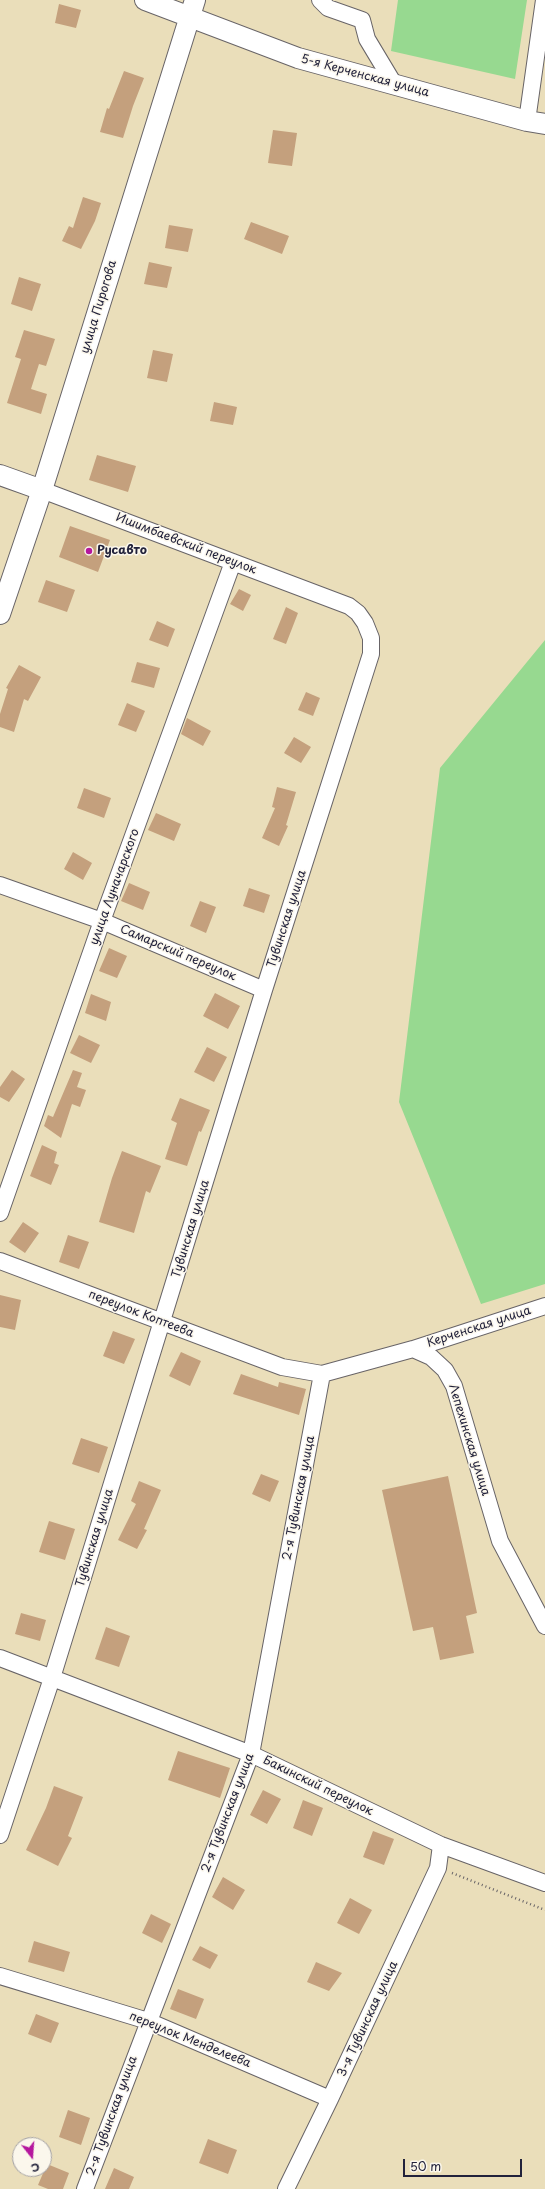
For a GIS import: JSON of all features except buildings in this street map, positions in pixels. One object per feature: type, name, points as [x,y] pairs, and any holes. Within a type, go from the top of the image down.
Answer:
[{"type":"main road","name":"5-я Керченская улица","points":[[145,0],[192,8],[298,58],[536,123]]},
{"type":"main road","name":"улица Пирогова","points":[[0,614],[42,490],[192,8]]},
{"type":"main road","name":"Ишимбаевский переулок","points":[[0,475],[42,490]]},
{"type":"street","points":[[320,0],[328,8],[362,20],[367,39],[394,84]]},
{"type":"street","points":[[536,123],[544,0]]},
{"type":"street","name":"Ишимбаевский переулок","points":[[42,490],[348,606],[358,613],[365,623]]},
{"type":"street","name":"улица Луначарского","points":[[0,1213],[102,921],[233,562]]},
{"type":"street","name":"Тувинская улица","points":[[0,1834],[52,1678],[163,1323],[264,990],[372,654],[372,638],[365,623]]},
{"type":"street","name":"Самарский переулок","points":[[0,886],[102,921],[264,990]]},
{"type":"street","name":"переулок Коптеева","points":[[0,1261],[282,1367],[322,1374]]},
{"type":"street","name":"Керченская улица","points":[[413,1349],[545,1306]]},
{"type":"street","points":[[322,1374],[413,1349]]},
{"type":"street","name":"Лепехинская улица","points":[[413,1349],[432,1357],[445,1370],[454,1386],[500,1541],[545,1626]]},
{"type":"street","name":"2-я Тувинская улица","points":[[85,2189],[251,1754],[322,1374]]},
{"type":"street","name":"Бакинский переулок","points":[[0,1658],[251,1754],[440,1845],[545,1882]]},
{"type":"street","name":"3-я Тувинская улица","points":[[286,2189],[330,2100],[438,1868],[440,1845]]},
{"type":"street","name":"переулок Менделеева","points":[[0,1976],[148,2021],[330,2100]]},
{"type":"path","points":[[438,1868],[545,1910]]},
{"type":"green space","points":[[398,0],[527,0],[515,79],[391,51]]},
{"type":"green space","points":[[545,640],[545,1284],[481,1304],[399,1102],[440,768]]},
{"type":"place","name":"Русавто","points":[[89,551]]}]
